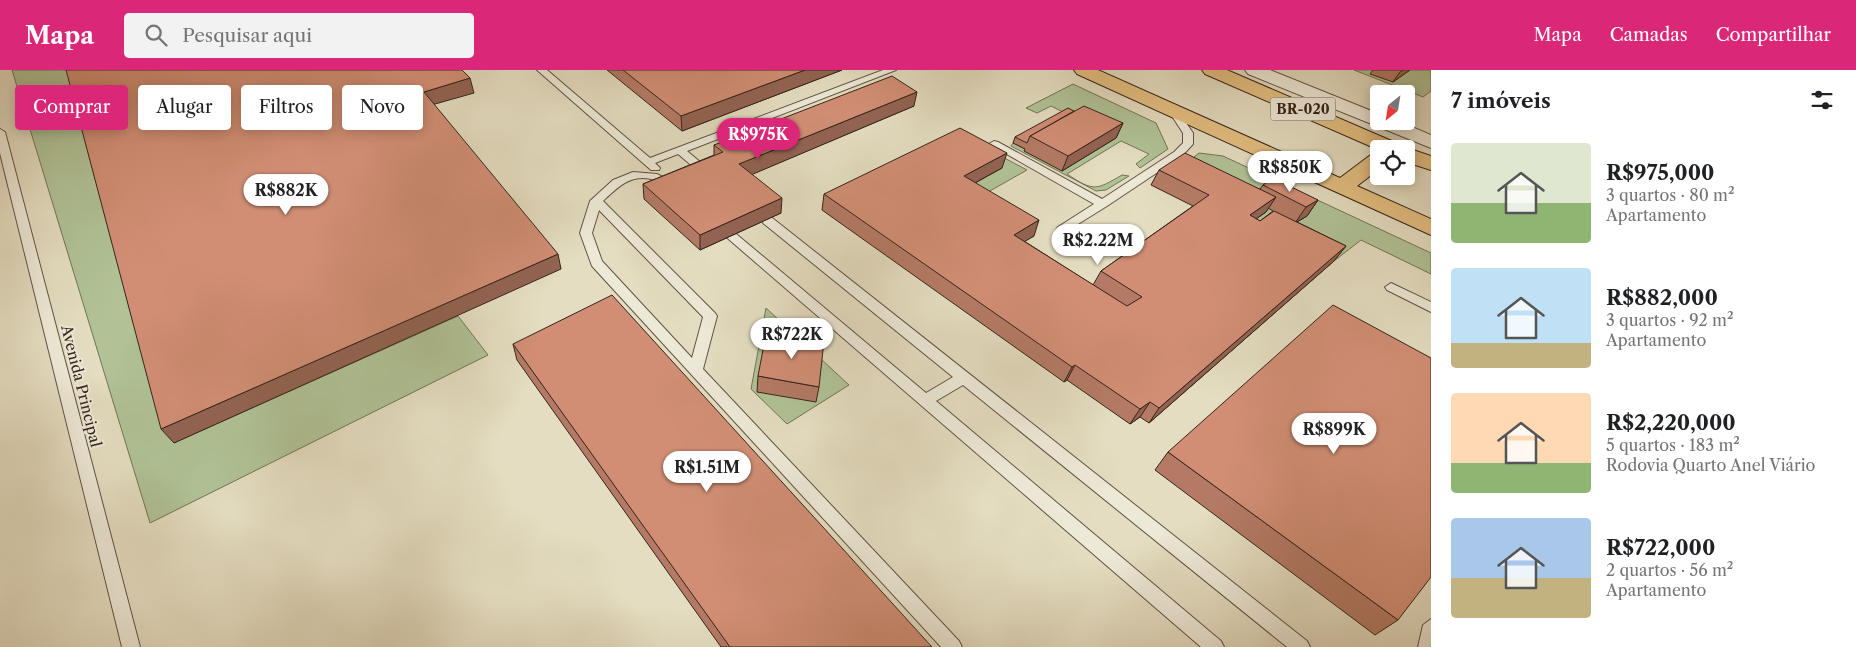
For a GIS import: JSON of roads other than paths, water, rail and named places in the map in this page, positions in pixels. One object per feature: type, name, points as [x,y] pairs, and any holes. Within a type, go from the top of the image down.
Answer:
[{"type":"highway","points":[[1082,70],[1431,228]]},
{"type":"highway","name":"BR-020","points":[[1211,70],[1382,140]]},
{"type":"highway","name":"BR-020","points":[[1415,155],[1431,164]]},
{"type":"highway","points":[[1342,187],[1370,168]]},
{"type":"street","points":[[1254,70],[1370,117]]},
{"type":"street","points":[[1412,140],[1431,126]]},
{"type":"street","points":[[1386,130],[1394,140]]},
{"type":"lane","points":[[542,70],[676,186],[653,176],[633,175],[617,182],[596,200],[586,233],[596,264],[953,647]]},
{"type":"lane","points":[[648,162],[891,70]]},
{"type":"lane","points":[[1062,230],[1103,204],[1140,174],[1178,154],[1188,144],[1188,133],[1173,110]]},
{"type":"lane","name":"Avenida Principal","points":[[0,132],[131,647]]},
{"type":"lane","points":[[994,144],[1103,204]]},
{"type":"lane","points":[[680,150],[707,173]]},
{"type":"lane","points":[[596,200],[710,316],[696,371]]},
{"type":"lane","points":[[767,220],[1301,647]]},
{"type":"lane","points":[[731,236],[1215,647]]},
{"type":"lane","points":[[1391,287],[1431,307]]},
{"type":"lane","points":[[925,401],[964,377]]},
{"type":"lane","points":[[1427,647],[1431,628]]}]
